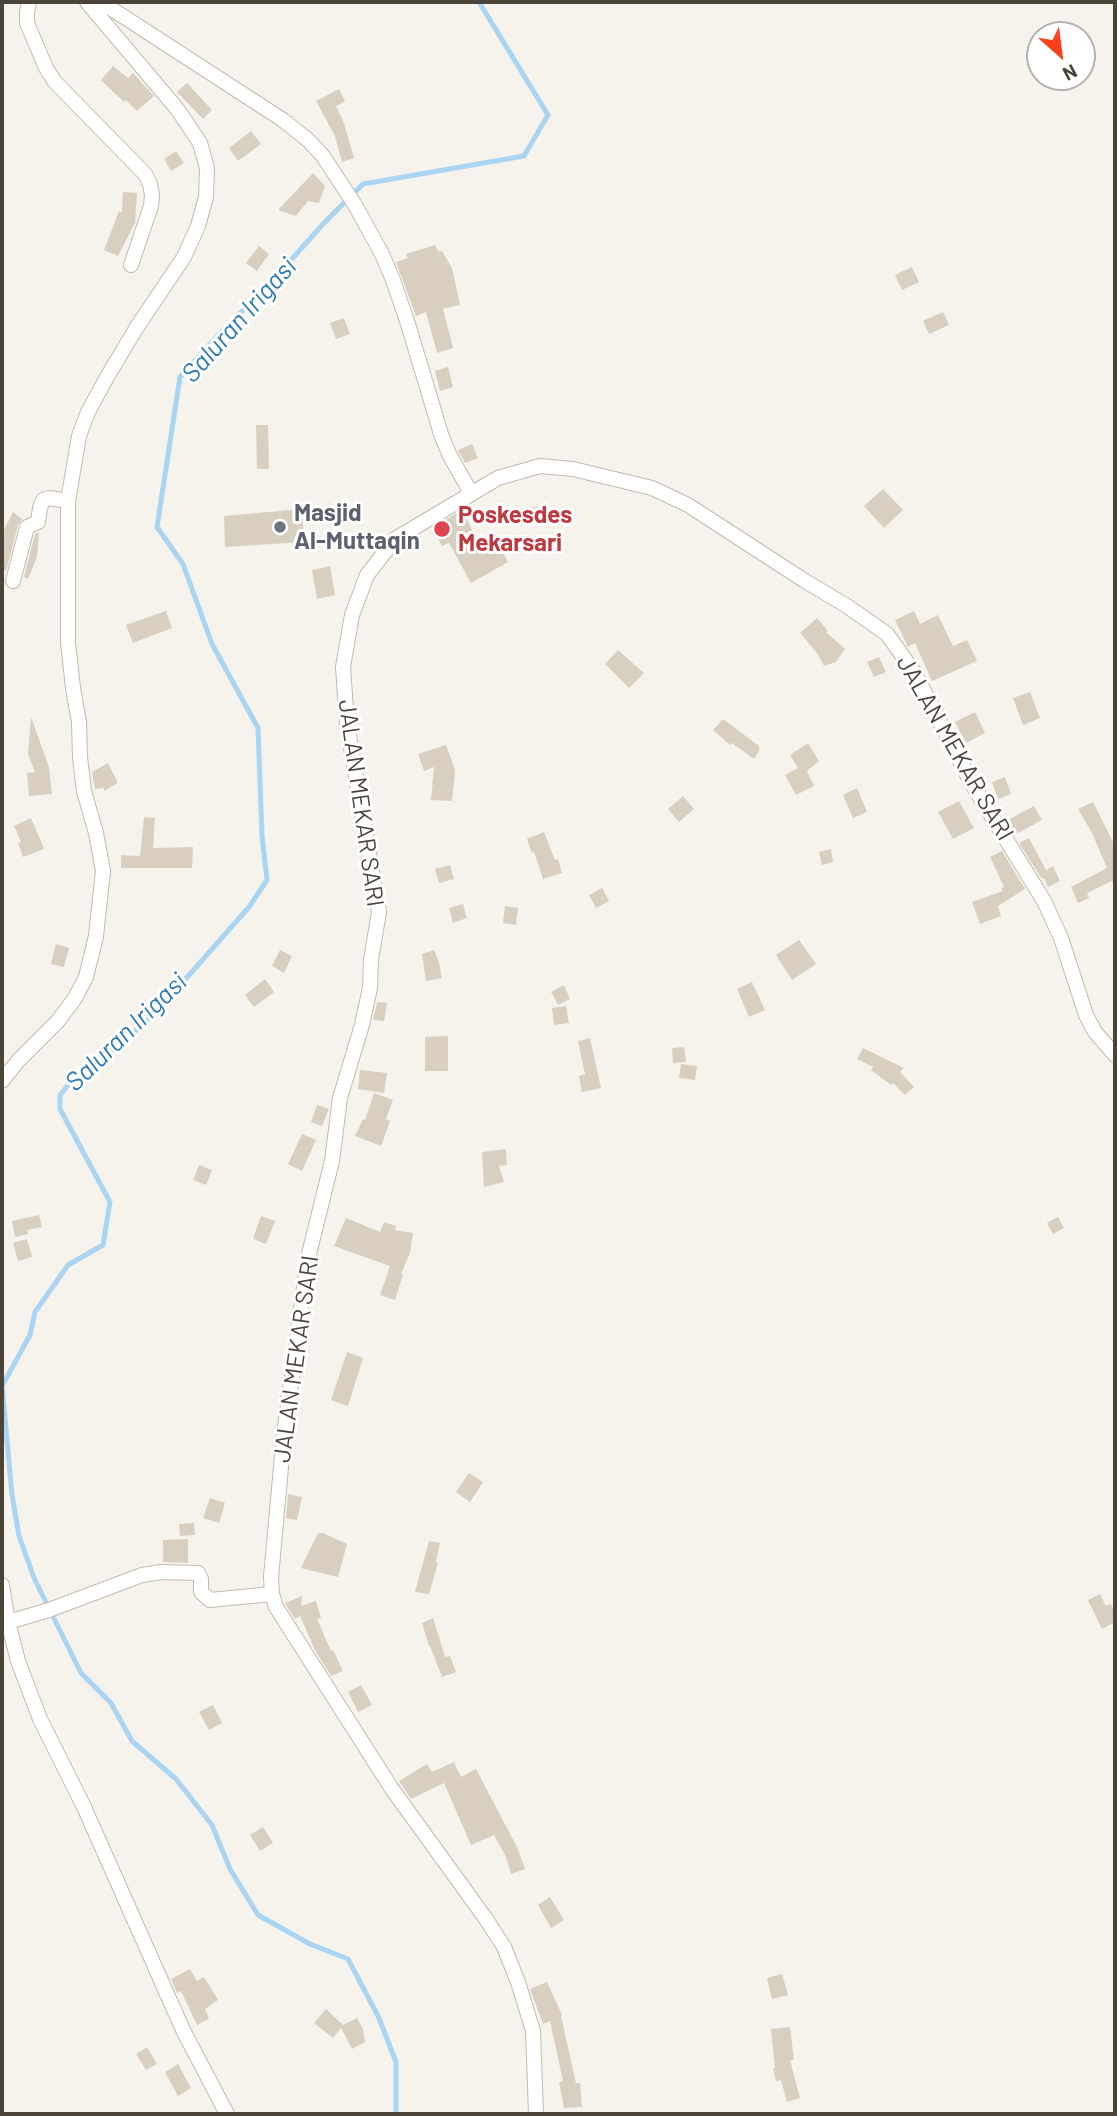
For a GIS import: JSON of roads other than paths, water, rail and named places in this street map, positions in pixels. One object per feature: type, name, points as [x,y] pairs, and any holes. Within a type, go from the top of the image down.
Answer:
[{"type":"street","points":[[29,2],[27,23],[51,75],[145,174],[150,184],[151,206],[131,265]]},
{"type":"street","points":[[2,1081],[58,1021],[75,998],[86,978],[96,936],[103,871],[84,791],[79,722],[68,642],[68,501],[79,436],[88,412],[137,327],[184,257],[198,226],[206,197],[207,167],[200,143],[178,110],[87,2]]},
{"type":"street","points":[[101,2],[283,120],[308,140],[337,177],[355,205],[393,280],[441,434],[471,493]]},
{"type":"street","name":"JALAN MEKAR SARI","points":[[536,2114],[533,2031],[504,1947],[392,1789],[276,1607],[272,1594],[272,1563],[284,1434],[308,1258],[332,1161],[340,1098],[370,988],[371,960],[379,912],[347,723],[343,667],[352,615],[367,575],[395,539],[471,493],[509,474],[540,466],[573,469],[652,488],[688,505],[864,617],[887,634],[914,672],[972,785],[1044,901],[1061,938],[1086,1015],[1095,1032],[1115,1055]]},
{"type":"street","points":[[13,581],[27,527],[38,522],[43,500],[49,498],[68,501]]},
{"type":"street","points":[[8,1622],[50,1610],[142,1575],[161,1572],[198,1573],[201,1592],[210,1600],[272,1594]]},
{"type":"street","points":[[2,1585],[18,1661],[40,1719],[84,1807],[183,2030],[227,2114]]},
{"type":"waterway","name":"Saluran Irigasi","points":[[396,2114],[396,2062],[379,2018],[348,1959],[310,1944],[258,1915],[230,1869],[212,1825],[176,1779],[132,1741],[111,1703],[81,1673],[34,1578],[19,1536],[12,1495],[2,1386],[30,1335],[35,1312],[68,1265],[103,1245],[110,1202],[60,1109],[60,1095],[77,1074],[117,1048],[160,1008],[249,907],[267,880],[262,836],[258,728],[212,644],[183,564],[157,527],[180,377],[363,184],[524,156],[548,115],[479,2]]},
{"type":"place","name":"Masjid Al-Muttaqin","points":[[280,527]]},
{"type":"place","name":"Poskesdes Mekarsari","points":[[442,529]]}]
